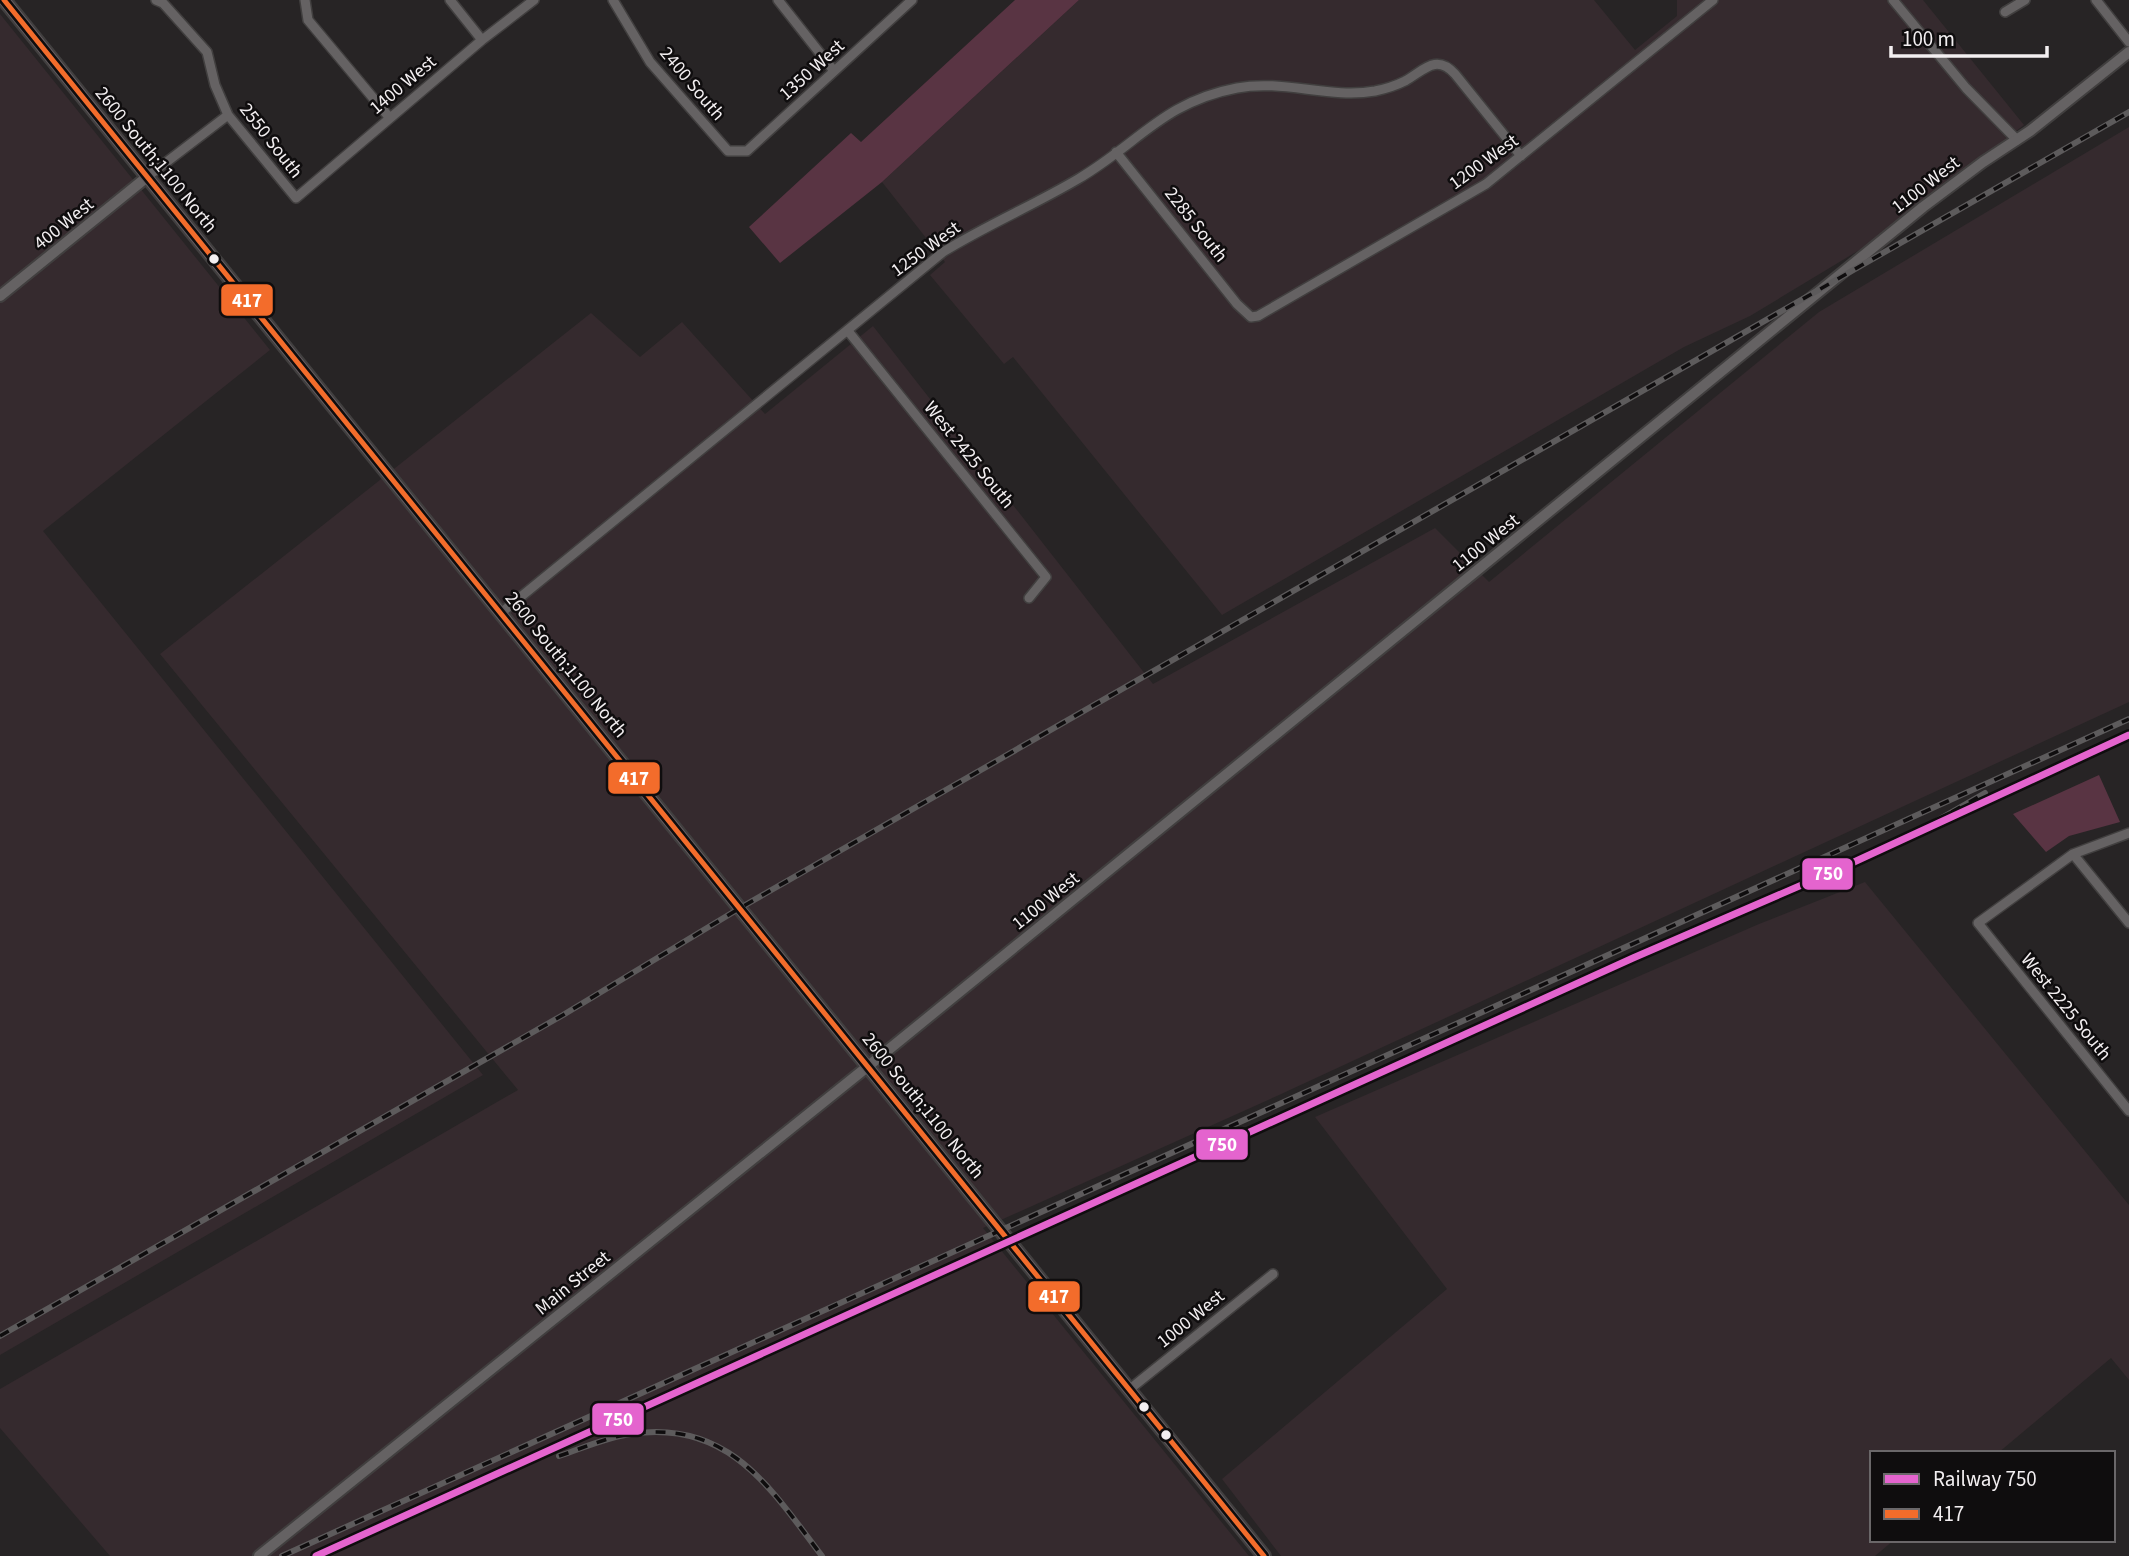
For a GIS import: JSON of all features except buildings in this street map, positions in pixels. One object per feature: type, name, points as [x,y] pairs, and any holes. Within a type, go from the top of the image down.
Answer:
[{"type":"main road","name":"2600 South;1100 North","points":[[4,0],[1264,1556]]},
{"type":"street","name":"2550 South","points":[[156,0],[163,3],[206,52],[215,85],[228,114],[296,198]]},
{"type":"street","points":[[305,0],[309,20],[390,117]]},
{"type":"street","points":[[450,0],[482,40]]},
{"type":"street","name":"1400 West","points":[[296,198],[482,40],[534,0]]},
{"type":"street","name":"2400 South","points":[[613,0],[650,62],[727,151]]},
{"type":"street","points":[[778,0],[834,71]]},
{"type":"street","name":"1350 West","points":[[727,151],[747,150],[912,0]]},
{"type":"street","name":"1200 West","points":[[1251,317],[1265,313],[1473,193],[1713,0]]},
{"type":"street","points":[[1893,0],[1960,81],[2017,140]]},
{"type":"street","points":[[2005,12],[2025,0]]},
{"type":"street","points":[[2096,0],[2129,42]]},
{"type":"street","name":"1100 West","points":[[868,1065],[1923,207],[2017,140],[2129,52]]},
{"type":"street","name":"1250 West","points":[[500,613],[943,252],[1080,178],[1164,115],[1213,93],[1261,85],[1365,93],[1394,86],[1429,66],[1438,64],[1448,67],[1455,74],[1521,156]]},
{"type":"street","points":[[147,177],[228,114]]},
{"type":"street","name":"2285 South","points":[[1116,152],[1237,304],[1251,317]]},
{"type":"street","name":"400 West","points":[[0,296],[147,177]]},
{"type":"street","name":"West 2425 South","points":[[848,331],[1046,577],[1029,598]]},
{"type":"street","points":[[2129,833],[2073,854],[2129,923]]},
{"type":"street","name":"West 2225 South","points":[[2073,854],[1978,923],[2129,1111]]},
{"type":"street","name":"Main Street","points":[[259,1556],[868,1065]]},
{"type":"street","name":"1000 West","points":[[1130,1389],[1273,1274]]},
{"type":"street","name":"Main Street","points":[[267,1556],[294,1533],[299,1525]]},
{"type":"shaded area","points":[[1015,0],[1079,0],[882,182],[780,263],[749,227],[851,133],[861,142]]},
{"type":"shaded area","points":[[1079,0],[1594,0],[1635,50],[1677,16],[1677,0],[1923,0],[2024,125],[1866,246],[1750,316],[1684,347],[1222,615],[1013,357],[1004,364],[930,275],[945,262],[882,182]]},
{"type":"shaded area","points":[[0,14],[270,350],[43,531],[483,1075],[0,1355]]},
{"type":"shaded area","points":[[2129,127],[2129,702],[1279,1095],[983,1228],[1249,1556],[110,1556],[0,1428],[0,1389],[518,1090],[160,654],[591,313],[640,357],[682,322],[765,414],[873,326],[1153,684],[1435,528],[1489,582],[1819,312]]},
{"type":"shaded area","points":[[2099,775],[2120,822],[2069,836],[2046,852],[2013,814]]},
{"type":"shaded area","points":[[1865,882],[2129,1205],[2129,1380],[2111,1358],[2000,1451],[1870,1451],[1870,1542],[1892,1542],[1875,1556],[1281,1556],[1222,1479],[1447,1289],[1315,1117],[1759,924]]},
{"type":"railway","points":[[0,1336],[563,1015],[740,908],[2129,112]]},
{"type":"railway","points":[[282,1556],[2129,719]]},
{"type":"railway","points":[[1917,832],[1985,793]]},
{"type":"railway","points":[[559,1456],[622,1435],[665,1432],[695,1437],[721,1448],[744,1464],[765,1484],[822,1556]]},
{"type":"rail line","name":"750","points":[[316,1556],[1633,958],[1841,868],[2129,735]]},
{"type":"transit line","name":"417","points":[[4,0],[1264,1556]]}]
